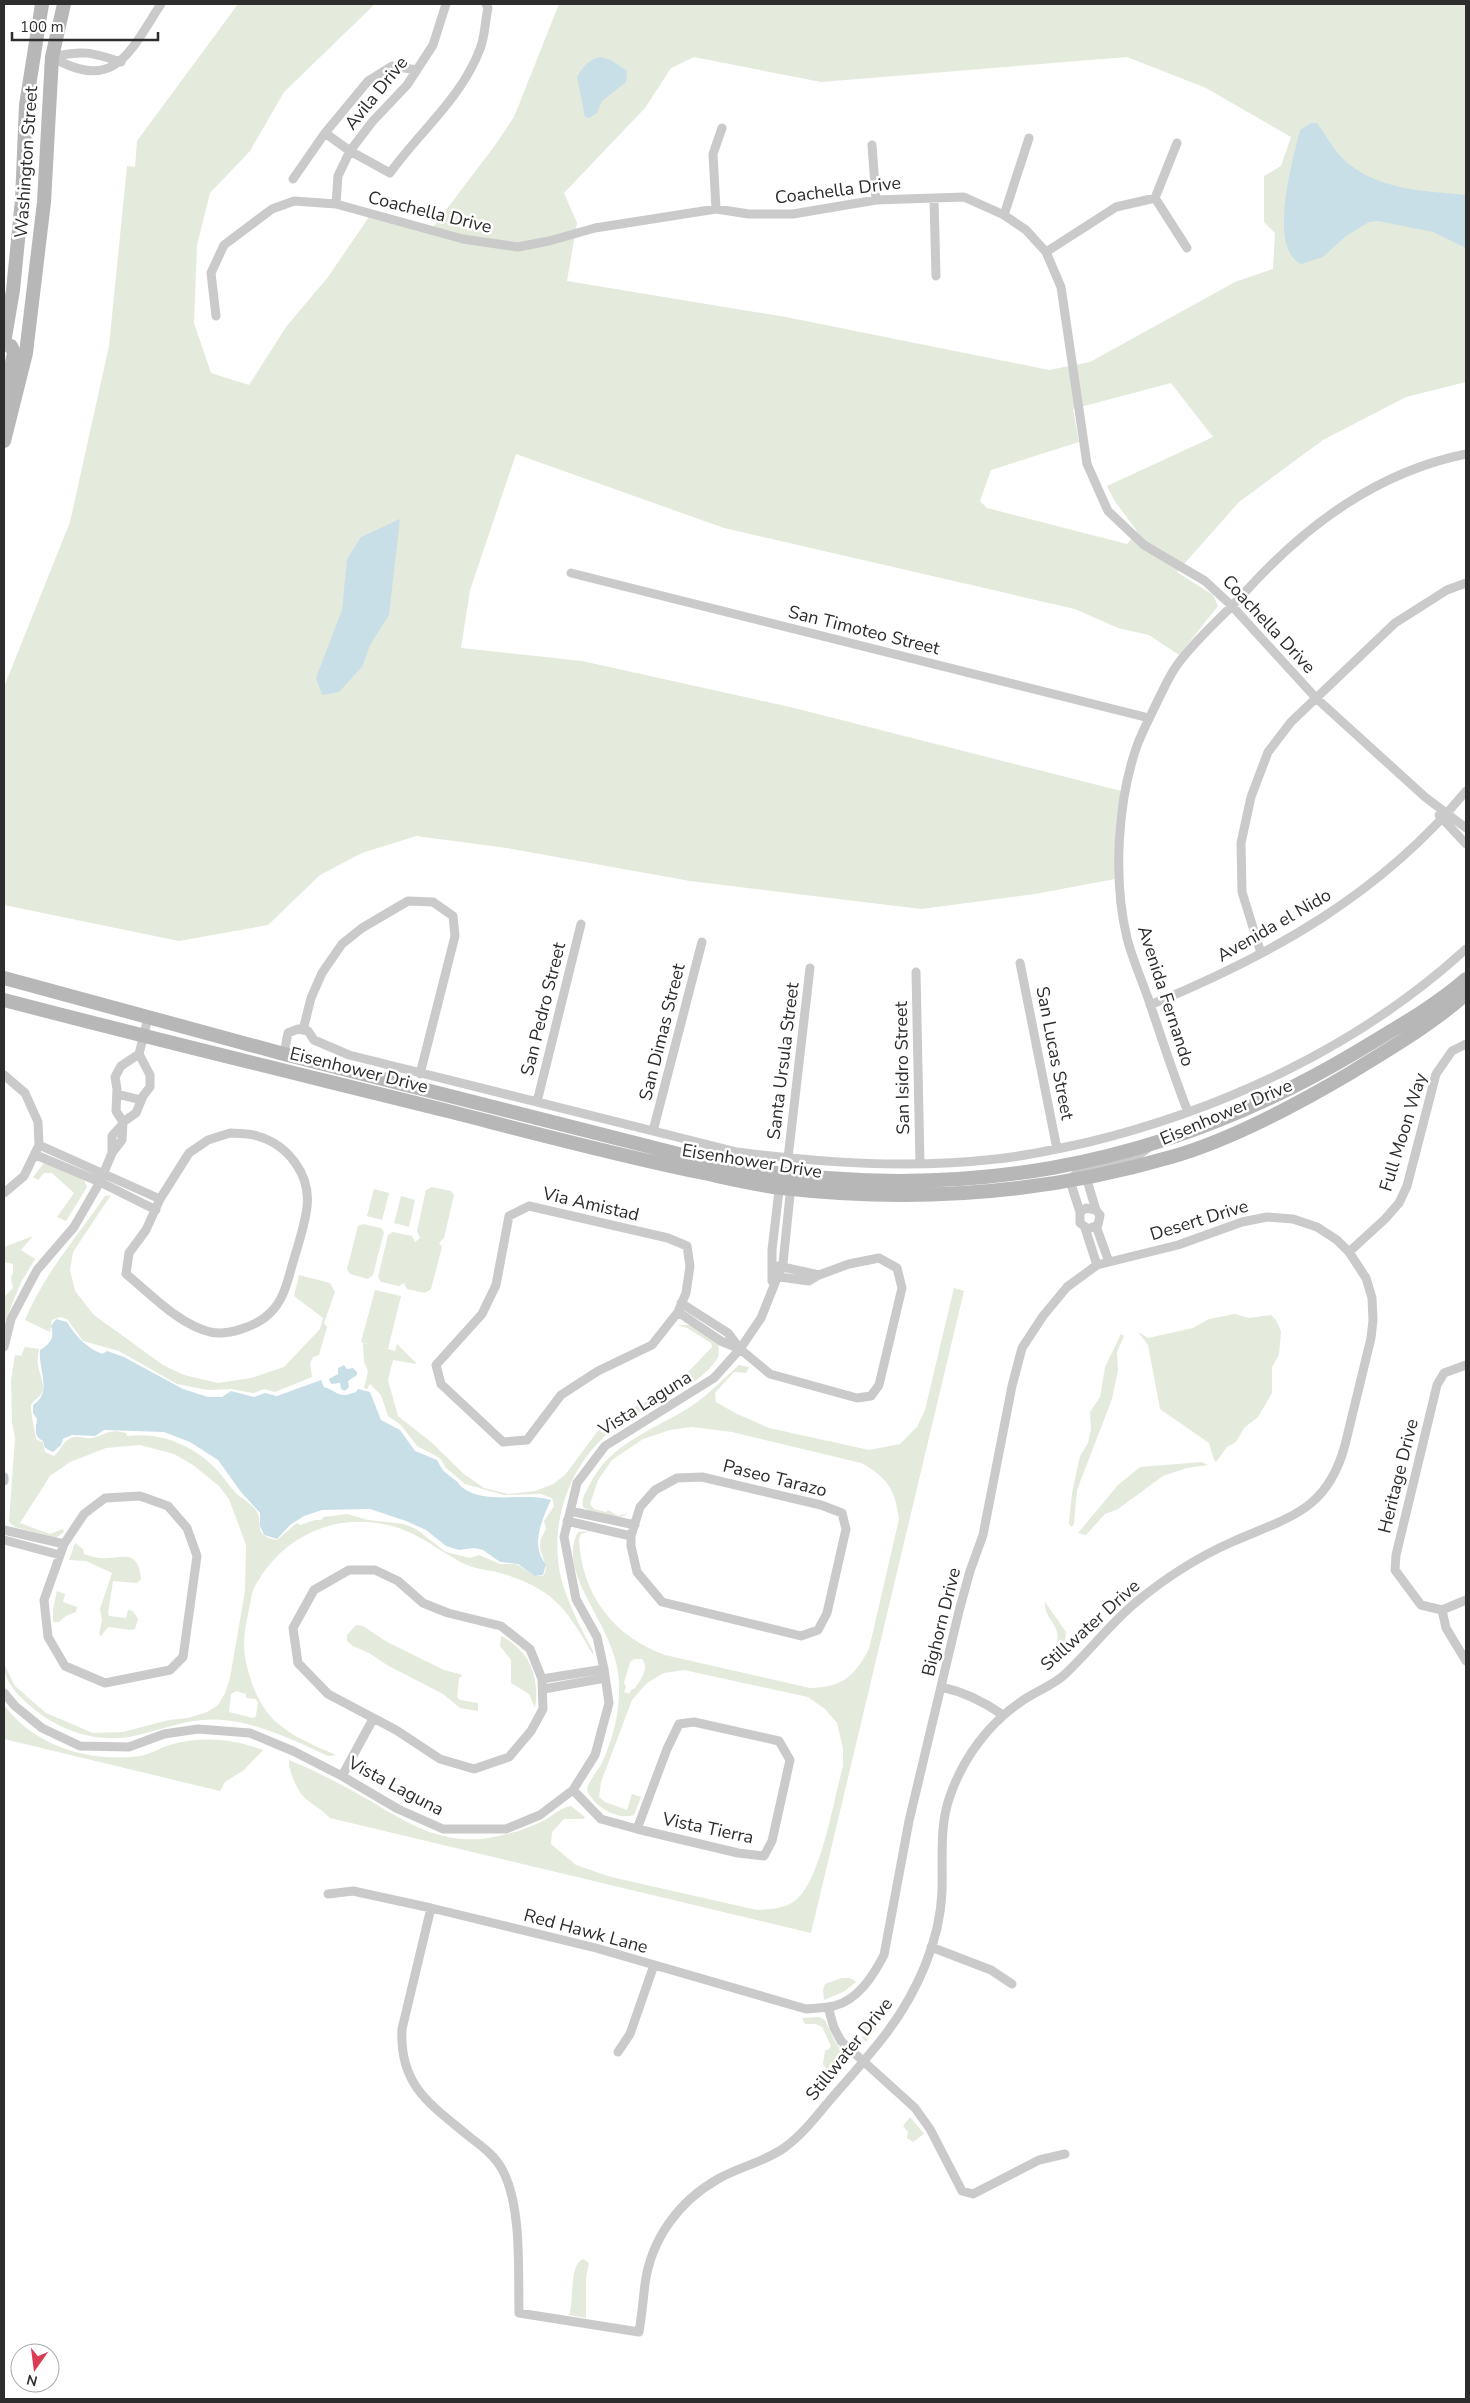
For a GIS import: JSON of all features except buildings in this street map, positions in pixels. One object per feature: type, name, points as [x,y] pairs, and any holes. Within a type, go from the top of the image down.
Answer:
[{"type":"main road","name":"Washington Street","points":[[4,343],[13,290],[22,200],[26,105],[42,4]]},
{"type":"main road","name":"Washington Street","points":[[4,441],[6,415],[26,352],[44,202],[52,57],[64,4]]},
{"type":"main road","points":[[4,343],[11,346],[14,353],[4,402]]},
{"type":"main road","name":"Eisenhower Drive","points":[[4,978],[284,1054],[785,1182],[910,1182],[977,1178],[1081,1163],[1180,1136],[1245,1110],[1312,1078],[1396,1028],[1466,979]]},
{"type":"main road","name":"Eisenhower Drive","points":[[4,1000],[662,1164],[855,1194],[906,1196],[1028,1188],[1070,1181],[1174,1156],[1239,1131],[1306,1099],[1390,1048],[1451,1007],[1466,994]]},
{"type":"street","points":[[52,57],[70,67],[95,72],[121,62],[161,4]]},
{"type":"street","name":"Avila Drive","points":[[336,204],[338,176],[350,152],[372,122],[407,85],[434,45],[446,4]]},
{"type":"street","points":[[325,133],[350,152],[390,172],[402,155],[446,108],[465,80],[481,48],[488,8],[486,4]]},
{"type":"street","points":[[52,57],[78,51],[96,53],[121,62]]},
{"type":"street","points":[[294,179],[325,133],[368,81],[392,66],[417,70]]},
{"type":"street","points":[[716,209],[713,154],[722,128]]},
{"type":"street","points":[[1004,215],[1029,138]]},
{"type":"street","points":[[1155,198],[1177,143]]},
{"type":"street","points":[[872,145],[876,200]]},
{"type":"street","name":"Coachella Drive","points":[[216,316],[211,273],[224,245],[272,209],[294,201],[336,204],[463,239],[518,247],[549,241],[595,228],[716,209],[749,214],[793,214],[876,200],[910,197],[934,200],[964,197],[1004,215],[1026,230],[1046,252],[1061,287],[1087,464],[1108,512],[1144,545],[1205,581],[1232,606],[1316,698],[1425,797],[1445,817],[1466,844]]},
{"type":"street","points":[[1155,198],[1187,248]]},
{"type":"street","points":[[1046,252],[1116,207],[1155,198]]},
{"type":"street","points":[[934,200],[936,276]]},
{"type":"street","name":"Avenida Fernando","points":[[1188,1112],[1164,1050],[1127,938],[1120,885],[1120,832],[1137,744],[1174,669],[1216,620],[1296,540],[1337,508],[1372,487],[1417,468],[1466,454]]},
{"type":"street","name":"San Timoteo Street","points":[[571,573],[1149,718]]},
{"type":"street","points":[[1261,953],[1242,892],[1241,843],[1251,797],[1268,752],[1290,722],[1395,622],[1447,590],[1466,582]]},
{"type":"street","name":"Avenida el Nido","points":[[1150,1005],[1211,980],[1308,929],[1380,877],[1445,817],[1466,791]]},
{"type":"street","name":"Coachella Drive","points":[[1445,817],[1466,828]]},
{"type":"street","points":[[304,1030],[311,998],[322,973],[342,944],[362,928],[408,901],[433,902],[453,916],[455,936],[420,1074]]},
{"type":"street","name":"San Pedro Street","points":[[537,1102],[582,924]]},
{"type":"street","name":"San Dimas Street","points":[[653,1131],[702,942]]},
{"type":"street","name":"Eisenhower Drive","points":[[284,1054],[288,1033],[298,1029],[304,1030],[308,1031],[314,1040],[349,1055],[737,1152],[872,1164],[920,1164],[998,1159],[1057,1149],[1121,1134],[1188,1112],[1275,1076],[1333,1046],[1394,1006],[1466,949]]},
{"type":"street","name":"San Lucas Street","points":[[1020,963],[1057,1149]]},
{"type":"street","name":"Santa Ursula Street","points":[[788,1158],[810,968]]},
{"type":"street","name":"San Isidro Street","points":[[916,972],[920,1164]]},
{"type":"street","points":[[4,1346],[11,1319],[37,1270],[74,1227],[100,1182],[112,1153],[122,1140],[122,1124],[116,1111],[115,1077],[117,1071],[139,1054],[148,1018]]},
{"type":"street","name":"Full Moon Way","points":[[1349,1252],[1399,1203],[1407,1186],[1436,1074],[1452,1051],[1466,1044]]},
{"type":"street","points":[[122,1124],[136,1114],[151,1081],[139,1054]]},
{"type":"street","points":[[4,1076],[26,1093],[38,1122],[39,1144],[36,1155],[24,1176],[4,1193]]},
{"type":"street","points":[[117,1094],[141,1100]]},
{"type":"street","points":[[230,1133],[255,1135],[285,1150],[298,1165],[304,1181],[307,1206],[282,1299],[269,1314],[254,1324],[235,1331],[211,1332],[186,1322],[126,1274],[128,1253],[146,1230],[156,1210],[160,1199],[188,1153],[208,1140],[230,1133]]},
{"type":"street","points":[[39,1144],[160,1199]]},
{"type":"street","points":[[1097,1265],[1085,1228],[1080,1223],[1080,1212],[1070,1181],[1081,1172],[1134,1157],[1150,1144]]},
{"type":"street","points":[[36,1155],[100,1182],[156,1210]]},
{"type":"street","points":[[1085,1228],[1096,1226],[1100,1219],[1086,1177]]},
{"type":"street","name":"Vista Laguna","points":[[776,1266],[774,1235],[785,1182]]},
{"type":"street","name":"Vista Laguna","points":[[4,1693],[15,1706],[42,1728],[80,1746],[129,1747],[164,1734],[198,1729],[250,1733],[293,1751],[342,1776],[398,1809],[443,1830],[506,1829],[540,1815],[573,1790],[595,1755],[608,1703],[605,1673],[597,1637],[576,1599],[564,1537],[578,1482],[605,1446],[714,1378],[740,1349],[761,1318],[773,1287],[776,1266],[785,1236],[785,1182]]},
{"type":"street","name":"Via Amistad","points":[[529,1206],[668,1238],[687,1246],[690,1266],[686,1293],[679,1308],[652,1345],[598,1371],[561,1395],[527,1440],[503,1442],[440,1384],[436,1365],[482,1314],[496,1285],[509,1216],[529,1206]]},
{"type":"street","points":[[1080,1212],[1086,1208],[1096,1210]]},
{"type":"street","name":"Desert Drive","points":[[1109,1262],[1178,1245],[1242,1222],[1267,1216],[1293,1219],[1317,1227],[1349,1252]]},
{"type":"street","points":[[1096,1226],[1109,1262]]},
{"type":"street","points":[[774,1235],[785,1236]]},
{"type":"street","name":"Stillwater Drive","points":[[432,1908],[402,2028],[401,2046],[406,2068],[416,2089],[426,2100],[487,2151],[502,2170],[515,2210],[519,2313],[639,2332],[644,2309],[645,2283],[651,2258],[662,2232],[675,2214],[699,2190],[721,2177],[783,2149],[810,2123],[863,2062],[904,2008],[920,1977],[938,1924],[942,1895],[943,1830],[950,1797],[965,1763],[983,1737],[1003,1715],[1060,1679],[1105,1630],[1135,1603],[1165,1580],[1231,1542],[1296,1515],[1319,1496],[1331,1482],[1345,1445],[1373,1320],[1372,1298],[1366,1278],[1349,1252]]},
{"type":"street","points":[[679,1308],[722,1341],[740,1349],[770,1374],[857,1398],[871,1396],[878,1385],[902,1288],[896,1268],[879,1258],[849,1264],[819,1275],[809,1281],[774,1276]]},
{"type":"street","name":"Bighorn Drive","points":[[831,2006],[857,1994],[874,1975],[884,1955],[907,1830],[970,1571],[983,1535],[1012,1386],[1022,1348],[1043,1316],[1067,1287],[1097,1265],[1109,1262]]},
{"type":"street","points":[[776,1266],[819,1275]]},
{"type":"street","name":"Heritage Drive","points":[[1442,1610],[1421,1605],[1395,1570],[1396,1555],[1437,1385],[1444,1373],[1466,1365]]},
{"type":"street","name":"Paseo Tarazo","points":[[702,1477],[821,1505],[842,1513],[846,1529],[827,1613],[818,1630],[801,1636],[662,1602],[637,1572],[631,1546],[631,1536],[635,1525],[640,1507],[655,1490],[677,1478],[702,1477]]},
{"type":"street","points":[[140,1496],[168,1506],[187,1528],[197,1556],[182,1657],[170,1670],[105,1683],[65,1666],[48,1637],[44,1600],[60,1554],[64,1544],[84,1514],[106,1498],[140,1496]]},
{"type":"street","points":[[570,1511],[635,1525]]},
{"type":"street","points":[[567,1522],[631,1536]]},
{"type":"street","points":[[4,1530],[64,1544]]},
{"type":"street","points":[[4,1540],[60,1554]]},
{"type":"street","points":[[349,1570],[375,1570],[398,1581],[423,1602],[448,1613],[501,1626],[530,1649],[544,1689],[543,1709],[531,1731],[509,1757],[474,1769],[440,1759],[396,1730],[373,1720],[328,1694],[298,1663],[293,1628],[314,1590],[349,1570]]},
{"type":"street","points":[[1466,1600],[1442,1610],[1446,1628],[1466,1661]]},
{"type":"street","points":[[542,1679],[605,1673]]},
{"type":"street","points":[[544,1689],[605,1673]]},
{"type":"street","points":[[941,1686],[965,1693],[988,1704],[1003,1715]]},
{"type":"street","points":[[342,1776],[373,1720]]},
{"type":"street","name":"Vista Tierra","points":[[573,1790],[600,1820],[637,1829],[738,1853],[764,1856],[772,1841],[790,1760],[779,1741],[694,1722],[679,1724],[667,1749],[637,1829]]},
{"type":"street","name":"Red Hawk Lane","points":[[328,1894],[353,1891],[432,1908],[596,1948],[806,2009],[831,2006]]},
{"type":"street","points":[[931,1947],[991,1970],[1012,1984]]},
{"type":"street","points":[[618,2052],[630,2034],[654,1965]]},
{"type":"street","points":[[831,2006],[834,2028],[841,2041],[915,2108],[930,2129],[962,2191],[973,2194],[1039,2160],[1065,2154]]},
{"type":"shaded area","points":[[238,4],[375,4],[284,92],[250,151],[210,193],[197,245],[194,323],[211,373],[249,385],[286,327],[328,277],[371,214],[430,231],[514,117],[559,4],[1466,4],[1466,382],[1406,397],[1323,440],[1239,502],[1177,572],[1213,595],[1218,606],[1179,655],[1149,635],[1118,628],[1075,609],[724,528],[516,454],[470,590],[461,648],[582,661],[790,707],[1121,791],[1116,820],[1115,879],[1035,894],[921,909],[690,881],[507,848],[416,836],[362,853],[320,875],[268,925],[179,941],[4,905],[4,687],[70,522],[109,346],[127,166],[135,167],[137,141]],"holes":[[[694,57],[821,82],[1127,57],[1206,88],[1291,137],[1281,166],[1264,176],[1264,222],[1275,233],[1273,269],[1235,282],[1090,362],[1049,370],[786,317],[567,281],[577,223],[564,193],[645,108],[671,68]],[[1171,383],[1213,437],[1107,486],[1114,500],[1137,531],[1127,544],[987,508],[980,501],[991,470],[1079,442],[1073,409]]]},
{"type":"shaded area","points":[[44,1163],[84,1180],[87,1187],[66,1221],[57,1217],[74,1193],[52,1173],[44,1173],[38,1180],[33,1177]]},
{"type":"shaded area","points":[[432,1187],[451,1191],[454,1195],[444,1238],[439,1243],[442,1247],[431,1289],[425,1293],[407,1289],[404,1283],[399,1286],[381,1282],[378,1277],[388,1235],[393,1232],[412,1236],[415,1242],[420,1238],[417,1231],[426,1190]]},
{"type":"shaded area","points":[[374,1189],[389,1193],[382,1220],[367,1216]]},
{"type":"shaded area","points":[[111,1195],[73,1252],[70,1270],[75,1291],[94,1315],[163,1365],[184,1375],[218,1383],[251,1378],[284,1367],[320,1329],[323,1318],[294,1296],[299,1275],[330,1283],[335,1292],[324,1323],[327,1327],[319,1355],[313,1357],[310,1363],[312,1377],[275,1392],[264,1389],[253,1393],[231,1389],[208,1390],[177,1384],[119,1351],[83,1341],[67,1319],[60,1317],[52,1320],[50,1332],[25,1320],[51,1271],[105,1196]]},
{"type":"shaded area","points":[[401,1196],[415,1200],[409,1227],[394,1223]]},
{"type":"shaded area","points":[[363,1224],[381,1228],[384,1232],[373,1275],[368,1279],[350,1274],[347,1269],[358,1226]]},
{"type":"shaded area","points":[[33,1236],[21,1250],[35,1259],[20,1284],[4,1325],[4,1297],[13,1288],[11,1278],[13,1264],[4,1262],[4,1247]]},
{"type":"shaded area","points":[[954,1288],[964,1291],[811,1933],[330,1818],[300,1792],[292,1775],[289,1760],[338,1783],[411,1824],[426,1831],[458,1839],[494,1837],[512,1833],[541,1822],[571,1806],[585,1817],[583,1819],[564,1819],[552,1832],[551,1844],[576,1865],[611,1877],[757,1910],[779,1908],[793,1902],[805,1889],[813,1874],[831,1817],[843,1766],[843,1748],[837,1723],[825,1709],[808,1697],[684,1670],[664,1673],[647,1683],[632,1700],[601,1782],[599,1797],[605,1802],[627,1810],[632,1794],[641,1797],[634,1815],[621,1816],[606,1811],[594,1801],[587,1789],[602,1763],[612,1735],[617,1715],[619,1678],[614,1655],[579,1581],[573,1556],[574,1544],[578,1532],[590,1531],[581,1534],[579,1539],[581,1559],[586,1578],[594,1595],[616,1625],[630,1637],[647,1647],[665,1655],[810,1688],[821,1687],[839,1683],[846,1679],[858,1667],[869,1649],[899,1519],[892,1492],[877,1473],[861,1463],[732,1432],[692,1427],[670,1430],[643,1439],[612,1460],[598,1480],[590,1504],[594,1509],[606,1512],[608,1510],[618,1516],[628,1513],[624,1516],[612,1517],[593,1512],[583,1507],[583,1499],[598,1471],[609,1458],[636,1437],[696,1403],[739,1365],[749,1367],[746,1373],[734,1372],[715,1393],[716,1402],[735,1413],[769,1428],[869,1450],[900,1444],[917,1427],[925,1410]],"holes":[[[634,1659],[642,1659],[645,1667],[642,1678],[629,1694],[624,1692],[626,1687],[624,1683],[630,1662]]]},
{"type":"shaded area","points":[[375,1290],[401,1296],[388,1349],[395,1351],[397,1344],[417,1364],[393,1360],[388,1380],[398,1416],[431,1442],[464,1474],[484,1488],[508,1494],[535,1491],[553,1484],[565,1475],[597,1432],[623,1412],[663,1394],[712,1347],[711,1343],[687,1328],[677,1325],[690,1325],[719,1345],[717,1359],[699,1378],[675,1394],[626,1420],[608,1434],[592,1450],[579,1468],[569,1488],[558,1532],[561,1578],[567,1597],[593,1651],[593,1655],[567,1614],[548,1595],[536,1588],[504,1574],[467,1565],[416,1536],[395,1527],[363,1522],[344,1523],[325,1527],[308,1534],[278,1556],[254,1588],[244,1638],[247,1668],[257,1695],[267,1712],[276,1722],[304,1741],[336,1755],[328,1756],[264,1729],[237,1722],[212,1719],[169,1726],[123,1738],[94,1737],[52,1722],[28,1704],[8,1681],[4,1664],[15,1686],[46,1713],[93,1733],[123,1732],[169,1720],[188,1718],[207,1712],[218,1705],[225,1693],[230,1678],[245,1591],[246,1545],[229,1499],[219,1486],[193,1465],[174,1454],[140,1445],[106,1448],[70,1462],[50,1476],[20,1523],[50,1534],[63,1529],[64,1532],[56,1538],[15,1527],[9,1522],[15,1438],[12,1422],[11,1380],[15,1355],[21,1356],[25,1347],[39,1349],[38,1363],[43,1389],[31,1405],[32,1416],[37,1440],[43,1442],[45,1452],[54,1456],[67,1441],[74,1437],[92,1438],[115,1431],[126,1433],[127,1436],[140,1435],[164,1438],[187,1447],[216,1469],[236,1493],[256,1510],[261,1532],[269,1538],[277,1540],[297,1523],[300,1525],[321,1520],[324,1517],[347,1514],[368,1520],[404,1524],[416,1529],[446,1552],[470,1558],[479,1555],[500,1564],[516,1564],[536,1576],[543,1576],[546,1568],[540,1542],[546,1529],[544,1521],[554,1506],[552,1498],[541,1494],[504,1495],[465,1484],[446,1468],[440,1458],[417,1446],[401,1425],[388,1416],[381,1395],[370,1384],[367,1389],[364,1388],[368,1371],[364,1362],[363,1343],[375,1346],[361,1342]],"holes":[[[236,1691],[246,1694],[246,1698],[255,1699],[258,1702],[256,1716],[253,1718],[229,1712],[231,1694]]]},
{"type":"shaded area","points":[[1235,1314],[1249,1318],[1271,1315],[1276,1320],[1281,1331],[1279,1355],[1272,1367],[1272,1393],[1258,1417],[1244,1428],[1236,1442],[1227,1447],[1216,1462],[1209,1443],[1160,1409],[1148,1345],[1138,1332],[1148,1338],[1193,1328],[1209,1319]]},
{"type":"shaded area","points":[[1121,1334],[1124,1336],[1117,1352],[1118,1370],[1112,1399],[1077,1490],[1074,1524],[1071,1527],[1069,1523],[1072,1493],[1080,1456],[1088,1443],[1091,1429],[1090,1412],[1100,1397],[1105,1367]]},
{"type":"shaded area","points":[[1202,1462],[1208,1465],[1187,1468],[1163,1476],[1118,1509],[1105,1514],[1086,1535],[1078,1533],[1118,1485],[1140,1467]]},
{"type":"shaded area","points":[[75,1543],[83,1549],[84,1554],[96,1558],[127,1557],[132,1558],[136,1562],[141,1579],[137,1583],[113,1581],[108,1613],[109,1616],[126,1618],[128,1610],[133,1611],[138,1619],[135,1629],[108,1627],[101,1636],[99,1634],[102,1620],[100,1609],[112,1573],[86,1561],[69,1560]]},
{"type":"shaded area","points":[[57,1591],[65,1594],[63,1602],[77,1607],[76,1612],[66,1616],[59,1622],[53,1622],[53,1609]]},
{"type":"shaded area","points":[[1045,1602],[1066,1632],[1065,1641],[1051,1658],[1048,1656],[1055,1647],[1057,1632],[1048,1615]]},
{"type":"shaded area","points":[[356,1625],[363,1626],[387,1642],[444,1670],[463,1675],[459,1678],[457,1697],[460,1700],[478,1703],[478,1711],[460,1708],[443,1694],[353,1646],[347,1641],[347,1635]]},
{"type":"shaded area","points":[[501,1636],[519,1649],[531,1666],[536,1686],[535,1708],[529,1694],[511,1683],[511,1660],[500,1646]]},
{"type":"shaded area","points":[[4,1705],[16,1719],[47,1741],[83,1754],[121,1758],[140,1756],[173,1744],[207,1739],[241,1743],[263,1750],[244,1770],[225,1782],[220,1791],[4,1739]]},
{"type":"shaded area","points":[[842,1978],[850,1978],[856,1982],[845,1991],[824,2000],[823,1990],[825,1984]]},
{"type":"shaded area","points":[[891,2003],[894,2004],[866,2042],[862,2038],[863,2027],[868,2020],[871,2024]]},
{"type":"shaded area","points":[[819,2017],[825,2020],[835,2042],[845,2054],[846,2062],[822,2091],[813,2080],[818,2074],[821,2076],[825,2074],[826,2068],[823,2064],[825,2050],[828,2050],[831,2046],[822,2027],[816,2024],[805,2024],[802,2018]]},
{"type":"shaded area","points":[[910,2117],[924,2134],[913,2142],[907,2138],[908,2132],[903,2126]]},
{"type":"shaded area","points":[[583,2259],[589,2263],[586,2278],[586,2318],[569,2315],[575,2268]]},
{"type":"water","points":[[601,57],[611,60],[627,71],[626,82],[602,101],[597,113],[589,118],[585,117],[577,77],[587,64]]},
{"type":"water","points":[[1311,123],[1317,123],[1342,158],[1355,169],[1369,177],[1385,183],[1417,190],[1466,195],[1466,248],[1433,232],[1378,221],[1369,222],[1346,236],[1323,257],[1301,264],[1291,255],[1286,240],[1284,222],[1285,202],[1292,161],[1300,130]]},
{"type":"water","points":[[400,519],[389,615],[370,645],[362,667],[339,692],[322,695],[316,678],[342,610],[347,559],[361,537]]},
{"type":"water","points":[[56,1319],[67,1322],[82,1341],[96,1351],[102,1354],[107,1351],[124,1357],[183,1389],[208,1397],[222,1397],[231,1391],[254,1397],[265,1393],[277,1396],[321,1380],[324,1387],[342,1395],[356,1392],[358,1389],[370,1392],[381,1420],[400,1430],[415,1451],[437,1460],[444,1471],[463,1488],[483,1496],[529,1497],[551,1500],[541,1524],[538,1541],[541,1557],[546,1564],[543,1575],[535,1576],[518,1564],[500,1562],[483,1550],[474,1548],[459,1550],[446,1546],[426,1530],[370,1509],[322,1510],[304,1516],[290,1525],[277,1539],[264,1535],[260,1526],[260,1513],[241,1492],[218,1460],[190,1442],[164,1432],[104,1430],[95,1436],[72,1435],[63,1439],[61,1445],[53,1452],[45,1448],[43,1441],[36,1435],[37,1419],[33,1413],[33,1405],[39,1400],[43,1387],[40,1350],[51,1340],[51,1326]]},
{"type":"water","points":[[344,1365],[347,1369],[353,1368],[357,1372],[357,1375],[348,1381],[349,1387],[345,1391],[341,1389],[340,1383],[331,1384],[329,1379],[338,1374],[338,1368]]}]
